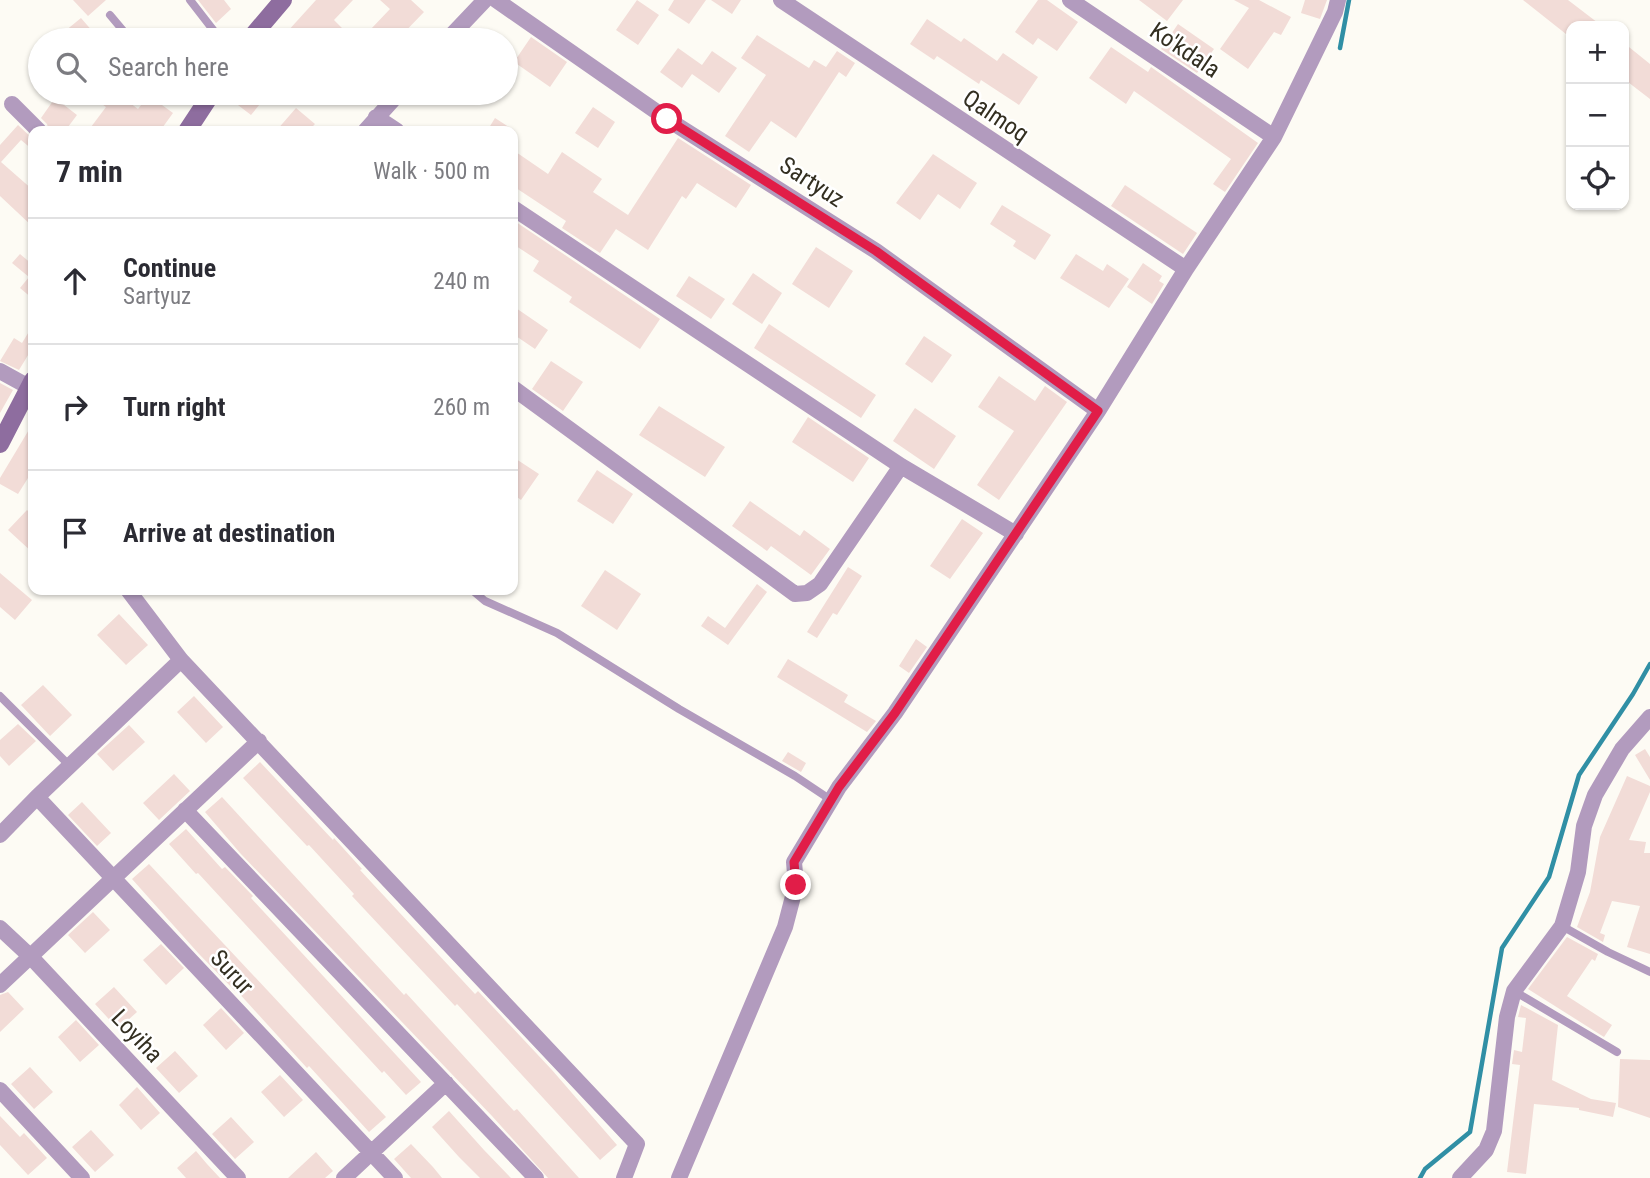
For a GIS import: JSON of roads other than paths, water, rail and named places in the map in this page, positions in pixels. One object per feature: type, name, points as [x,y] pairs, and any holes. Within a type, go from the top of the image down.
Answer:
[{"type":"main road","points":[[259,28],[283,0]]},
{"type":"main road","points":[[190,126],[204,105]]},
{"type":"main road","points":[[0,444],[28,390]]},
{"type":"street","points":[[458,28],[485,0]]},
{"type":"street","name":"Sartyuz","points":[[496,0],[667,119],[876,251],[1098,411]]},
{"type":"street","name":"Qalmoq","points":[[781,0],[1186,269]]},
{"type":"street","name":"Ko'kdala","points":[[1070,0],[1274,137]]},
{"type":"street","points":[[679,1178],[785,926],[796,885],[794,862],[831,800],[895,713],[1098,411],[1186,269],[1274,137],[1335,12],[1338,0]]},
{"type":"street","points":[[12,104],[34,126]]},
{"type":"street","points":[[369,126],[388,105]]},
{"type":"street","points":[[376,117],[390,126]]},
{"type":"street","points":[[518,211],[901,466],[1016,534]]},
{"type":"street","points":[[0,371],[28,383]]},
{"type":"street","points":[[518,392],[795,594],[807,593],[820,584],[901,466]]},
{"type":"street","points":[[132,595],[181,660],[637,1144],[624,1178]]},
{"type":"street","points":[[0,835],[181,660]]},
{"type":"street","points":[[1460,1178],[1476,1164],[1494,1131],[1507,1017],[1514,991],[1562,926],[1578,872],[1584,826],[1595,795],[1622,749],[1649,720]]},
{"type":"street","points":[[0,985],[259,741]]},
{"type":"street","name":"Surur","points":[[37,797],[394,1178]]},
{"type":"street","points":[[186,810],[536,1178]]},
{"type":"street","name":"Loyiha","points":[[0,928],[31,957],[238,1178]]},
{"type":"street","points":[[344,1178],[446,1083]]},
{"type":"street","points":[[0,1090],[82,1178]]},
{"type":"lane","points":[[190,0],[211,28]]},
{"type":"lane","points":[[110,15],[121,28]]},
{"type":"lane","points":[[478,595],[485,601],[558,633],[831,800]]},
{"type":"lane","points":[[0,696],[70,766]]},
{"type":"lane","points":[[1562,926],[1650,972]]},
{"type":"lane","points":[[1514,991],[1617,1052]]},
{"type":"waterway","points":[[1340,48],[1349,0]]},
{"type":"waterway","points":[[1420,1178],[1425,1169],[1470,1132],[1502,948],[1549,877],[1579,775],[1650,664]]}]
